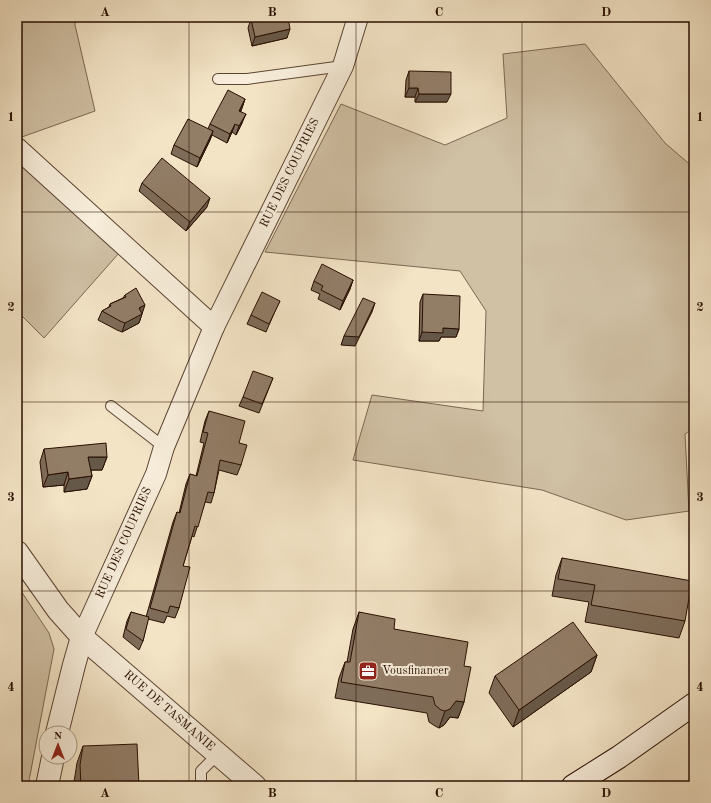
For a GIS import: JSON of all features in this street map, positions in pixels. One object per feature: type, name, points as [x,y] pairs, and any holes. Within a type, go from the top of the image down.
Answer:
[{"type":"street","name":"RUE DES COUPRIES","points":[[82,637],[156,474],[164,448],[214,327],[343,66],[358,17]]},
{"type":"street","points":[[17,148],[214,327]]},
{"type":"street","name":"RUE DE TASMANIE","points":[[17,552],[58,610],[82,637],[255,786]]},
{"type":"street","points":[[59,725],[82,637]]},
{"type":"street","points":[[573,786],[619,757],[694,704]]},
{"type":"street","points":[[47,786],[51,765]]},
{"type":"lane","points":[[218,79],[247,79],[343,66]]},
{"type":"lane","points":[[111,406],[164,448]]},
{"type":"lane","points":[[201,786],[201,771],[218,754]]},
{"type":"shaded area","points":[[17,17],[76,17],[75,25],[95,111],[19,138],[127,244],[44,338],[17,311]]},
{"type":"shaded area","points":[[585,44],[665,143],[694,168],[694,428],[685,434],[689,511],[626,520],[542,490],[353,460],[372,395],[483,411],[486,311],[460,271],[265,252],[341,104],[445,145],[507,118],[503,54]]},
{"type":"shaded area","points":[[17,585],[49,633],[54,649],[40,725],[38,725],[38,733],[28,786],[17,786]]},
{"type":"building","points":[[259,17],[288,17],[290,29],[255,37],[251,19]]},
{"type":"building","points":[[409,71],[451,72],[451,94],[419,94],[418,88],[409,88]]},
{"type":"building","points":[[228,90],[245,99],[239,111],[246,114],[239,126],[235,124],[230,134],[210,124]]},
{"type":"building","points":[[188,119],[213,131],[200,158],[174,145]]},
{"type":"building","points":[[162,158],[210,198],[190,222],[142,183]]},
{"type":"building","points":[[322,264],[353,280],[343,301],[321,290],[323,286],[314,281]]},
{"type":"building","points":[[136,288],[145,305],[139,308],[142,314],[125,323],[102,311],[111,306],[110,304],[126,297],[125,295]]},
{"type":"building","points":[[262,292],[280,301],[269,324],[251,315]]},
{"type":"building","points":[[423,294],[460,296],[459,329],[443,328],[443,333],[422,332]]},
{"type":"building","points":[[363,298],[375,303],[359,337],[344,336]]},
{"type":"building","points":[[253,371],[273,378],[262,404],[243,397]]},
{"type":"building","points":[[209,411],[245,421],[239,443],[247,445],[241,465],[220,460],[214,493],[208,492],[198,527],[195,526],[183,566],[190,567],[179,608],[170,606],[168,613],[150,608],[177,512],[180,513],[190,474],[197,476],[208,433],[203,432]]},
{"type":"building","points":[[106,443],[107,457],[88,457],[92,476],[69,479],[68,472],[48,475],[44,449]]},
{"type":"building","points":[[562,558],[692,581],[685,621],[591,605],[595,585],[558,579]]},
{"type":"building","points":[[131,612],[149,617],[143,641],[126,629]]},
{"type":"building","points":[[359,612],[395,619],[394,629],[468,642],[464,666],[471,667],[464,702],[456,701],[450,709],[445,711],[441,710],[435,705],[433,697],[341,682],[345,662],[350,662]]},
{"type":"building","points":[[573,622],[597,655],[519,710],[495,676]]},
{"type":"building","points":[[137,744],[139,786],[81,786],[80,765],[83,746]]},
{"type":"place","name":"Vousfinancer","points":[[368,671]]}]
